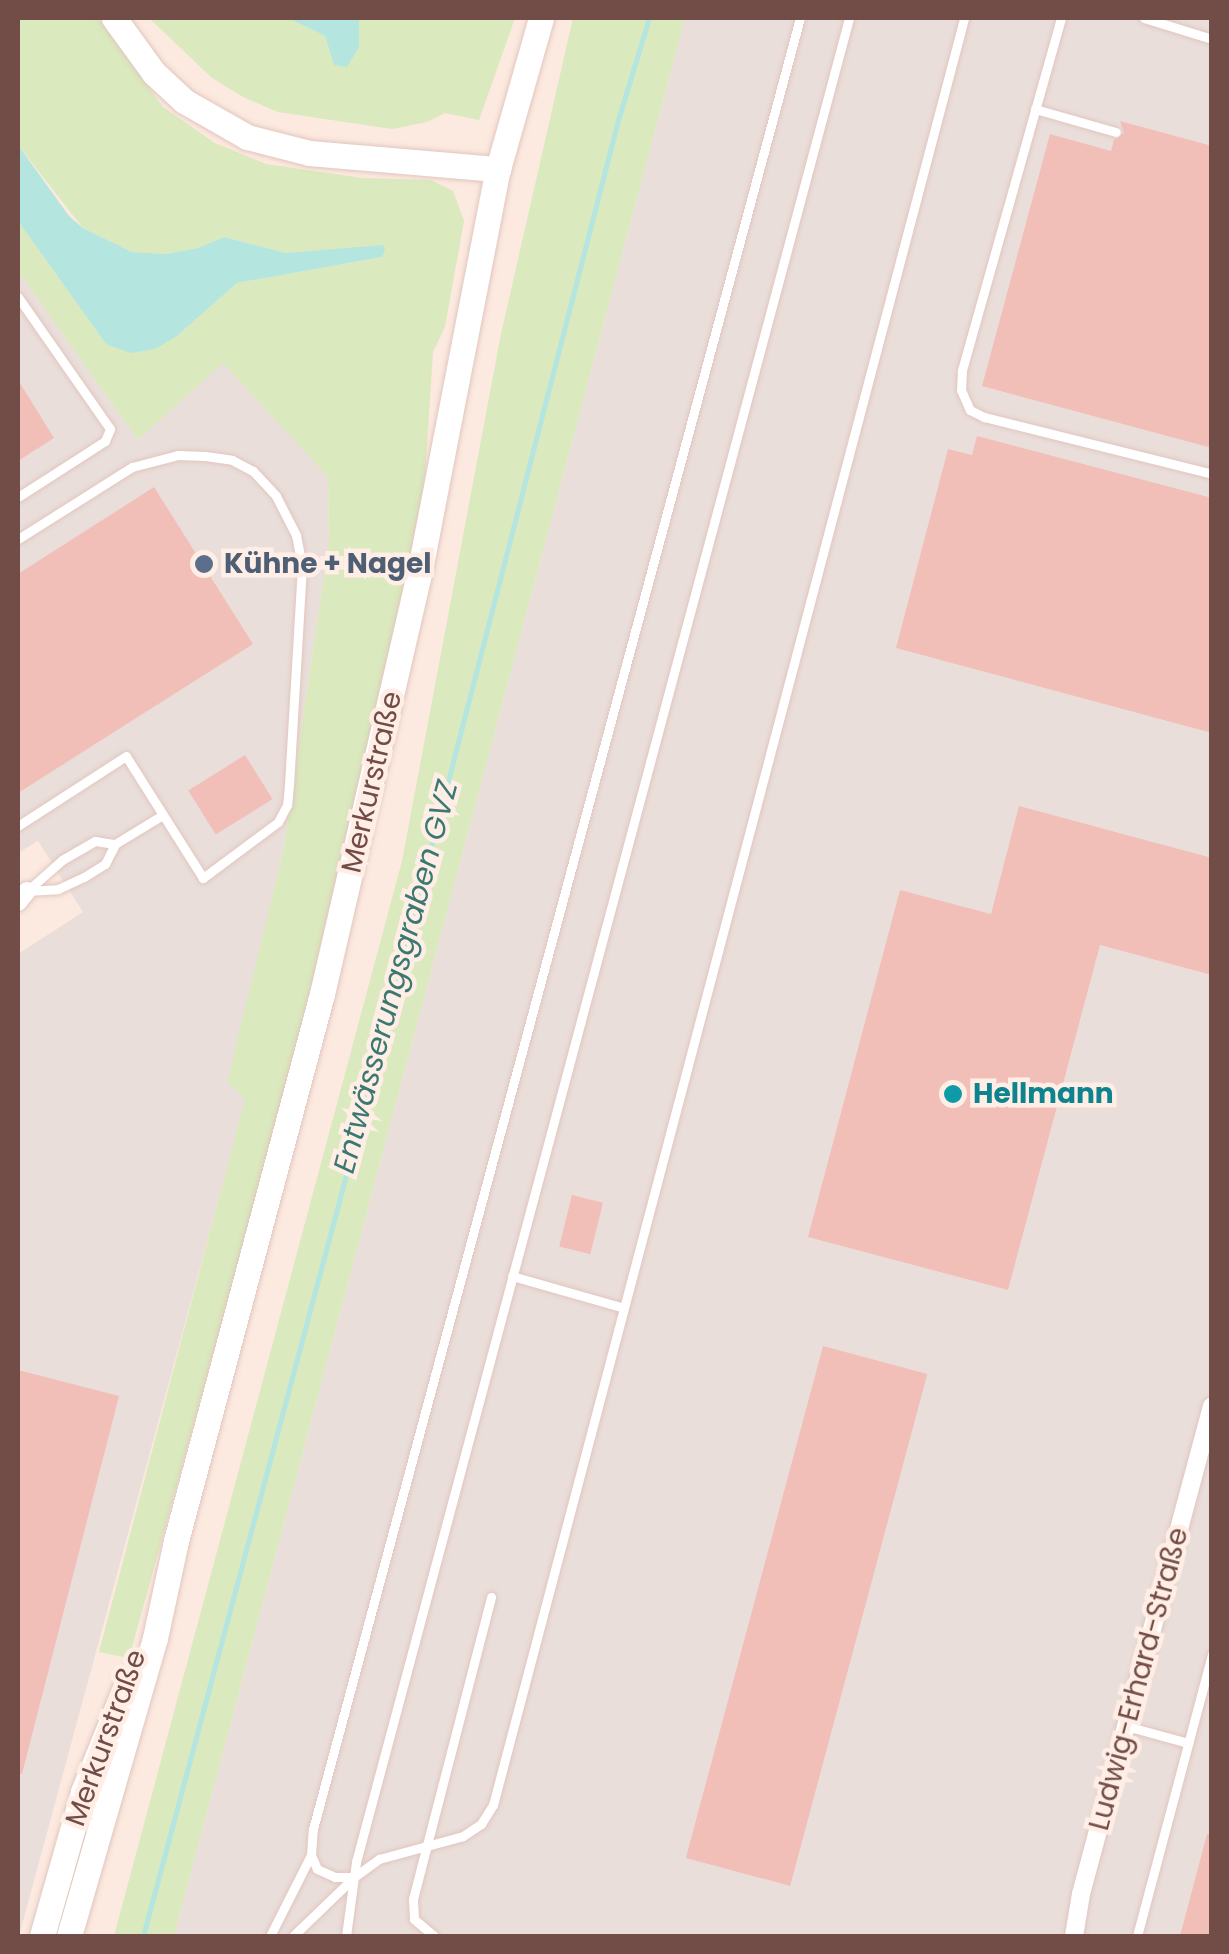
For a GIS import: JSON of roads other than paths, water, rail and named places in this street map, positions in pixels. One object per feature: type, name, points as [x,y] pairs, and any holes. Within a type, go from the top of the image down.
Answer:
[{"type":"street","points":[[114,18],[154,73],[184,101],[246,137],[310,153],[498,170]]},
{"type":"street","name":"Merkurstraße","points":[[70,1936],[156,1638],[176,1541],[372,787],[420,569],[498,170],[541,18]]},
{"type":"street","name":"Ludwig-Erhard-Straße","points":[[1074,1936],[1081,1894],[1212,1406]]},
{"type":"street","name":"Merkurstraße","points":[[42,1936],[83,1792],[176,1541]]},
{"type":"street","name":"Ludwig-Erhard-Straße","points":[[1064,1936],[1081,1894]]},
{"type":"lane","points":[[270,1936],[311,1855],[313,1829],[800,18]]},
{"type":"lane","points":[[346,1936],[354,1903],[354,1877],[849,18]]},
{"type":"lane","points":[[294,1936],[354,1877],[379,1859],[464,1836],[482,1824],[493,1805],[964,18]]},
{"type":"lane","points":[[1061,18],[962,371],[961,390],[970,410],[1212,474]]},
{"type":"lane","points":[[1144,18],[1212,40]]},
{"type":"lane","points":[[1035,109],[1116,132]]},
{"type":"lane","points":[[18,297],[110,428],[105,442],[18,497]]},
{"type":"lane","points":[[18,538],[132,467],[178,455],[232,460],[253,471],[276,496],[296,535],[302,566],[286,805],[278,822],[203,878],[126,756],[18,826]]},
{"type":"lane","points":[[21,895],[58,889],[84,878],[105,864],[115,844],[162,816]]},
{"type":"lane","points":[[21,895],[62,860],[94,841],[115,844]]},
{"type":"lane","points":[[512,1276],[624,1308]]},
{"type":"lane","points":[[434,1936],[414,1919],[413,1899],[491,1597]]},
{"type":"lane","points":[[1137,1936],[1212,1654]]},
{"type":"lane","points":[[1126,1726],[1188,1743]]},
{"type":"lane","points":[[311,1855],[317,1869],[354,1877]]},
{"type":"water","points":[[288,18],[359,18],[359,47],[347,67],[334,65],[325,36]]},
{"type":"water","points":[[18,145],[69,216],[83,228],[132,252],[166,254],[198,248],[224,237],[286,253],[383,245],[385,250],[382,257],[237,283],[177,336],[155,349],[131,353],[106,344],[18,221]]},
{"type":"waterway","name":"Entwässerungsgraben GVZ","points":[[143,1936],[365,1104],[618,120],[649,18]]},
{"type":"place","name":"Kühne + Nagel","points":[[204,564]]},
{"type":"place","name":"Hellmann","points":[[953,1094]]}]
